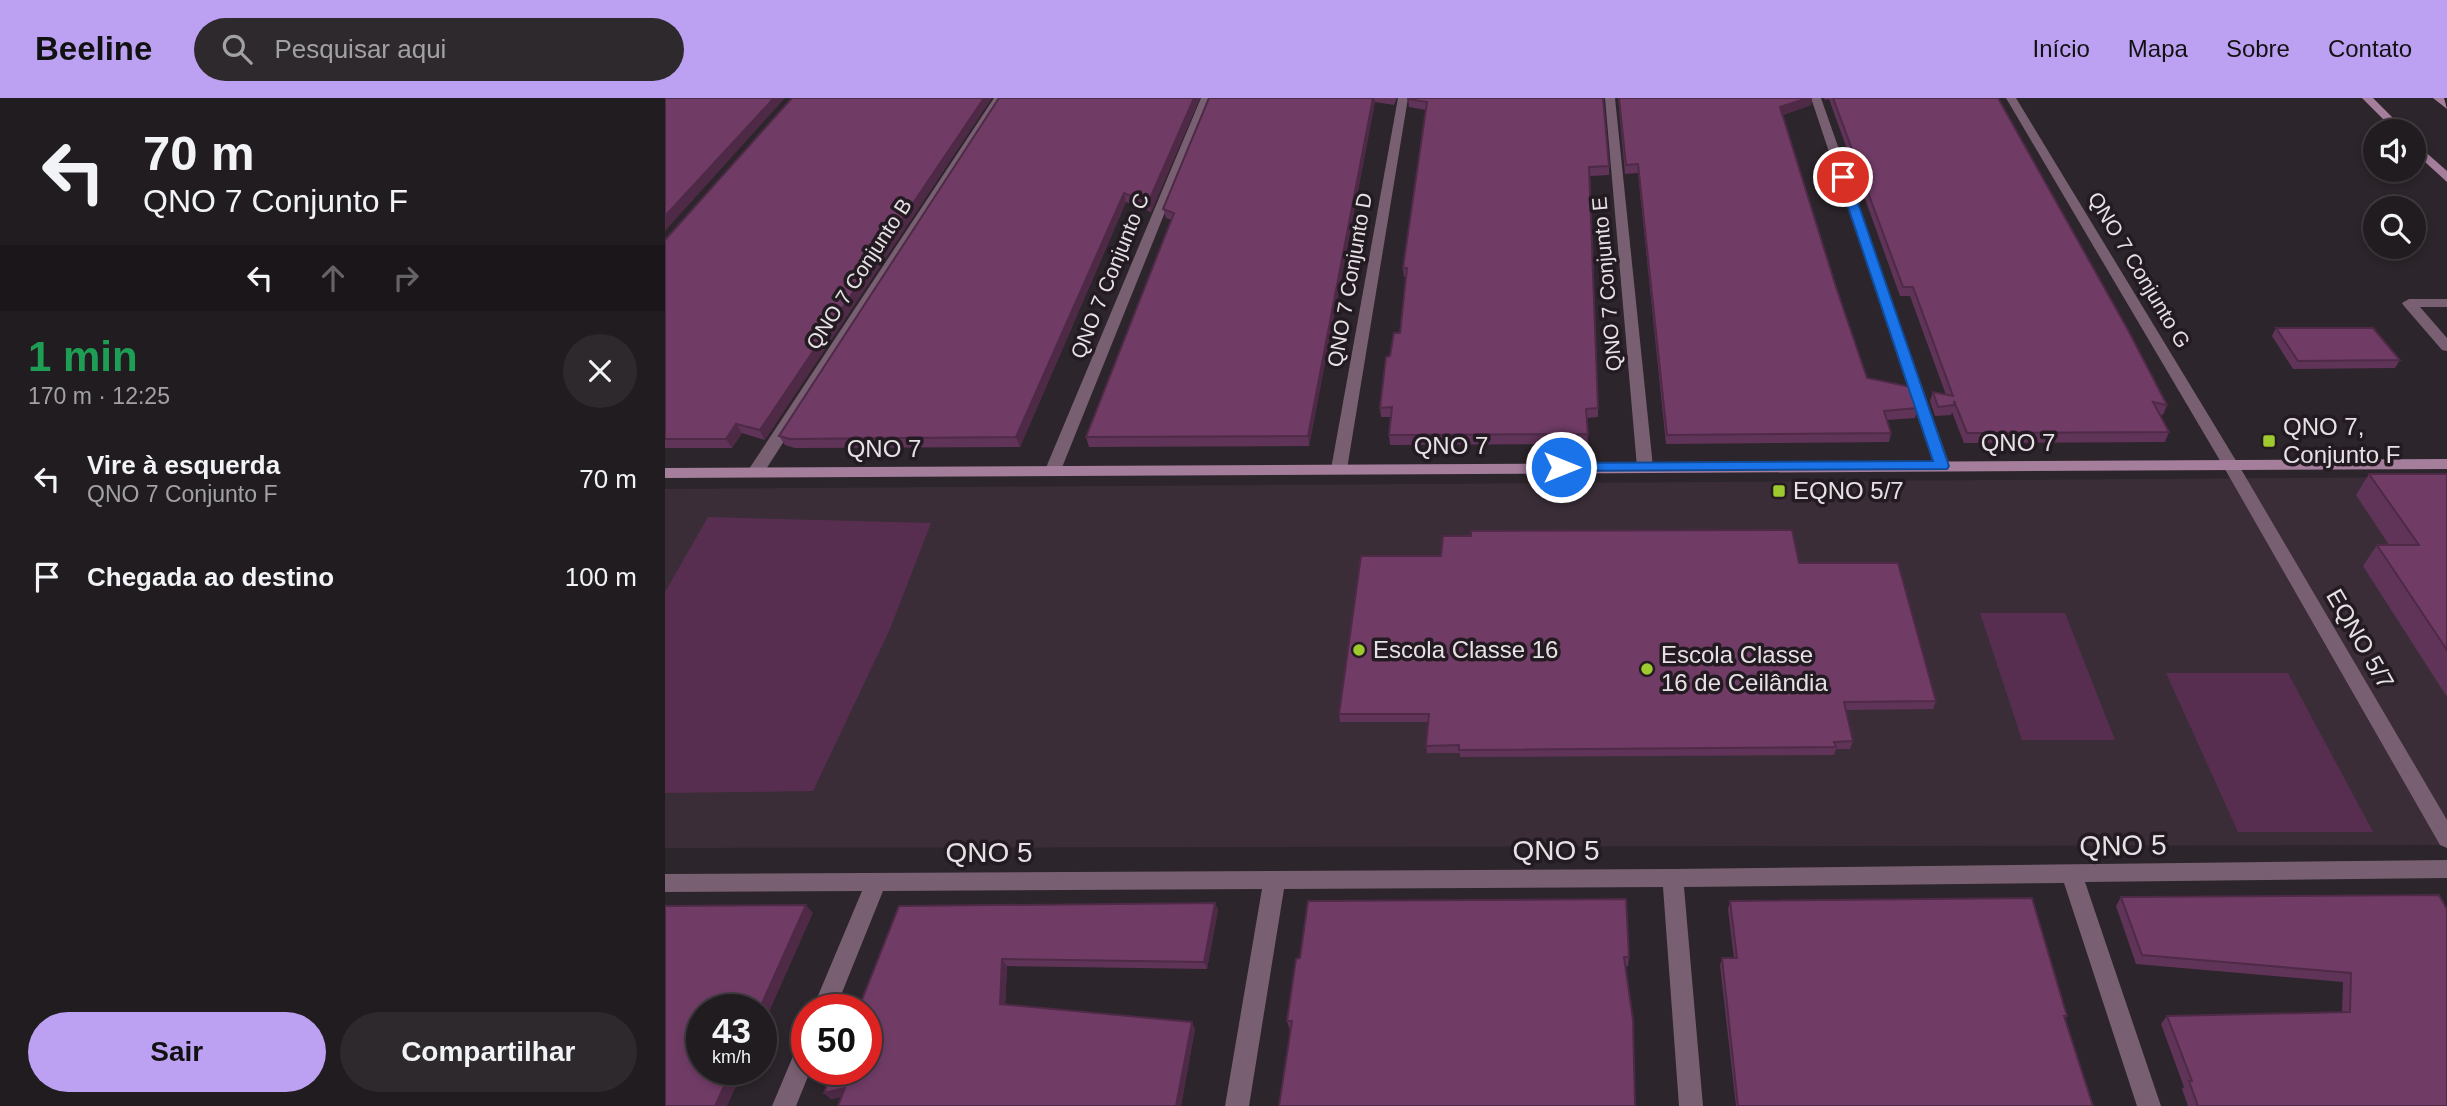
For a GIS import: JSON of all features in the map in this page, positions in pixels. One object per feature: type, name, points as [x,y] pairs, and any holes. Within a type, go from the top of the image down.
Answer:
[{"type":"main road","points":[[2367,98],[2389,119]]},
{"type":"main road","points":[[2438,98],[2447,106]]},
{"type":"main road","points":[[2426,157],[2447,178]]},
{"type":"main road","name":"QNO 7","points":[[665,473],[2447,464]]},
{"type":"street","name":"QNO 7 Conjunto B","points":[[755,473],[999,98]]},
{"type":"street","name":"QNO 7 Conjunto C","points":[[1053,470],[1206,98]]},
{"type":"street","name":"QNO 7 Conjunto D","points":[[1339,469],[1403,98]]},
{"type":"street","name":"QNO 7 Conjunto E","points":[[1610,98],[1645,467]]},
{"type":"street","points":[[1816,98],[1942,466]]},
{"type":"street","name":"QNO 7 Conjunto G","points":[[2011,98],[2230,464]]},
{"type":"street","points":[[2447,303],[2409,303],[2447,346]]},
{"type":"street","name":"EQNO 5/7","points":[[2230,464],[2447,839]]},
{"type":"street","name":"QNO 5","points":[[665,883],[1673,878],[2447,869]]},
{"type":"street","points":[[2072,874],[2149,1106]]},
{"type":"street","points":[[1237,1106],[1275,878]]},
{"type":"street","points":[[1673,878],[1691,1106]]},
{"type":"street","points":[[830,994],[877,881]]},
{"type":"street","points":[[784,1106],[793,1085]]},
{"type":"shaded area","name":"EQNO 5/7","points":[[2447,477],[2447,845],[665,848],[665,489]]},
{"type":"shaded area","points":[[708,517],[931,523],[890,629],[813,791],[665,793],[665,592]]},
{"type":"shaded area","points":[[1980,613],[2065,613],[2115,740],[2022,740]]},
{"type":"shaded area","points":[[2166,673],[2288,673],[2373,832],[2238,832]]},
{"type":"building","points":[[665,98],[774,98],[665,216]]},
{"type":"building","points":[[792,98],[984,98],[760,430],[736,424],[726,439],[665,439],[665,240]]},
{"type":"building","points":[[999,98],[1194,98],[1148,203],[1124,193],[1016,437],[790,439],[779,436]]},
{"type":"building","points":[[1209,98],[1373,98],[1308,436],[1086,437],[1174,213],[1163,209]]},
{"type":"building","points":[[1408,98],[1603,98],[1609,166],[1589,167],[1598,408],[1586,409],[1588,434],[1389,435],[1392,407],[1380,408],[1386,357],[1390,356],[1394,333],[1400,333],[1407,268],[1403,268],[1427,102]]},
{"type":"building","points":[[1619,98],[1808,98],[1780,107],[1867,378],[1911,387],[1918,408],[1884,411],[1891,433],[1667,435],[1638,164],[1626,165]]},
{"type":"building","points":[[1833,98],[1998,98],[2167,405],[2153,402],[2169,432],[1967,433],[1954,401],[1954,405],[1938,407],[1933,392],[1953,396],[1913,287],[1903,287]]},
{"type":"building","points":[[2276,328],[2373,328],[2400,360],[2298,361]]},
{"type":"building","points":[[2369,474],[2447,474],[2447,650],[2377,545],[2419,545]]},
{"type":"building","name":"Escola Classe 16 de Ceilândia","points":[[1792,530],[1799,563],[1898,563],[1936,701],[1844,702],[1853,741],[1834,742],[1836,747],[1459,750],[1459,745],[1426,746],[1429,714],[1339,714],[1361,556],[1441,556],[1443,536],[1471,536],[1471,531]]},
{"type":"building","points":[[2439,895],[2447,909],[2447,1106],[2198,1106],[2189,1081],[2192,1081],[2167,1016],[2350,1012],[2351,973],[2142,955],[2121,897]]},
{"type":"building","points":[[2032,898],[2067,1016],[2064,1016],[2093,1106],[1738,1106],[1722,958],[1737,958],[1730,901]]},
{"type":"building","points":[[1626,899],[1629,957],[1624,957],[1633,1020],[1635,1106],[1279,1106],[1292,1021],[1287,1021],[1308,901]]},
{"type":"building","points":[[1215,903],[1204,962],[1002,959],[1000,1004],[1192,1022],[1176,1106],[838,1106],[845,1088],[824,1093],[827,1085],[882,1085],[882,994],[864,994],[899,906]]},
{"type":"building","points":[[806,905],[766,994],[686,994],[686,1085],[725,1085],[715,1106],[665,1106],[665,906]]},
{"type":"place","name":"QNO 7, Conjunto F","points":[[2269,441]]},
{"type":"place","name":"EQNO 5/7","points":[[1779,491]]},
{"type":"place","name":"Escola Classe 16","points":[[1359,650]]},
{"type":"place","name":"Escola Classe 16 de Ceilândia","points":[[1647,669]]},
{"type":"route","points":[[1561,467],[1942,466],[1843,177]]}]
